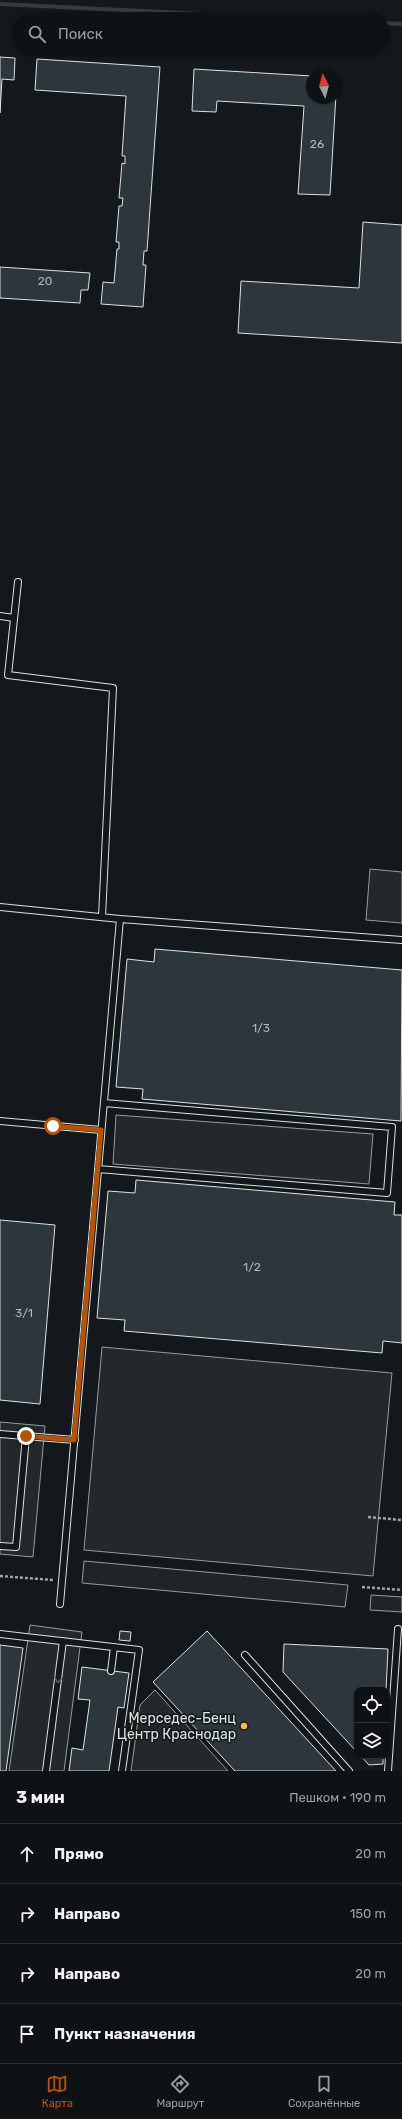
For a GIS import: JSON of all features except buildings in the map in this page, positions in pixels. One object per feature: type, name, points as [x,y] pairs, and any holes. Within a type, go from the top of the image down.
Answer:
[{"type":"lane","points":[[18,582],[8,675],[113,688],[102,917]]},
{"type":"lane","points":[[0,616],[14,618]]},
{"type":"lane","points":[[0,907],[120,919],[402,940]]},
{"type":"lane","points":[[60,1604],[120,919]]},
{"type":"lane","points":[[98,1169],[387,1193],[392,1127],[104,1103]]},
{"type":"lane","points":[[0,1121],[101,1130]]},
{"type":"lane","points":[[0,1434],[74,1440]]},
{"type":"lane","points":[[0,1546],[16,1547],[26,1436]]},
{"type":"lane","points":[[388,1771],[398,1629]]},
{"type":"lane","points":[[0,1634],[139,1650],[122,1771]]},
{"type":"lane","points":[[46,1771],[64,1641]]},
{"type":"lane","points":[[111,1671],[114,1647]]},
{"type":"lane","points":[[245,1655],[349,1771]]},
{"type":"lane","points":[[395,1676],[402,1677]]},
{"type":"path","points":[[368,1516],[402,1520]]},
{"type":"path","points":[[0,1576],[62,1581]]},
{"type":"path","points":[[362,1587],[402,1590]]},
{"type":"shaded area","points":[[370,869],[402,872],[402,923],[366,920]]},
{"type":"shaded area","points":[[116,1115],[373,1134],[369,1184],[113,1164]]},
{"type":"shaded area","points":[[102,1347],[392,1373],[373,1576],[84,1550]]},
{"type":"shaded area","points":[[0,1422],[45,1426],[33,1557],[0,1554]]},
{"type":"shaded area","points":[[84,1561],[348,1585],[345,1607],[82,1583]]},
{"type":"shaded area","points":[[371,1595],[402,1597],[402,1612],[370,1610]]},
{"type":"shaded area","points":[[30,1625],[82,1632],[64,1771],[9,1771]]},
{"type":"shaded area","points":[[155,1690],[228,1771],[131,1771],[140,1705]]},
{"type":"waterway","points":[[0,4],[163,12]]},
{"type":"waterway","points":[[390,23],[402,24]]},
{"type":"place","name":"Мерседес-Бенц Центр Краснодар","points":[[244,1726]]},
{"type":"route","points":[[26,1436],[74,1440],[101,1130],[53,1126]]}]
